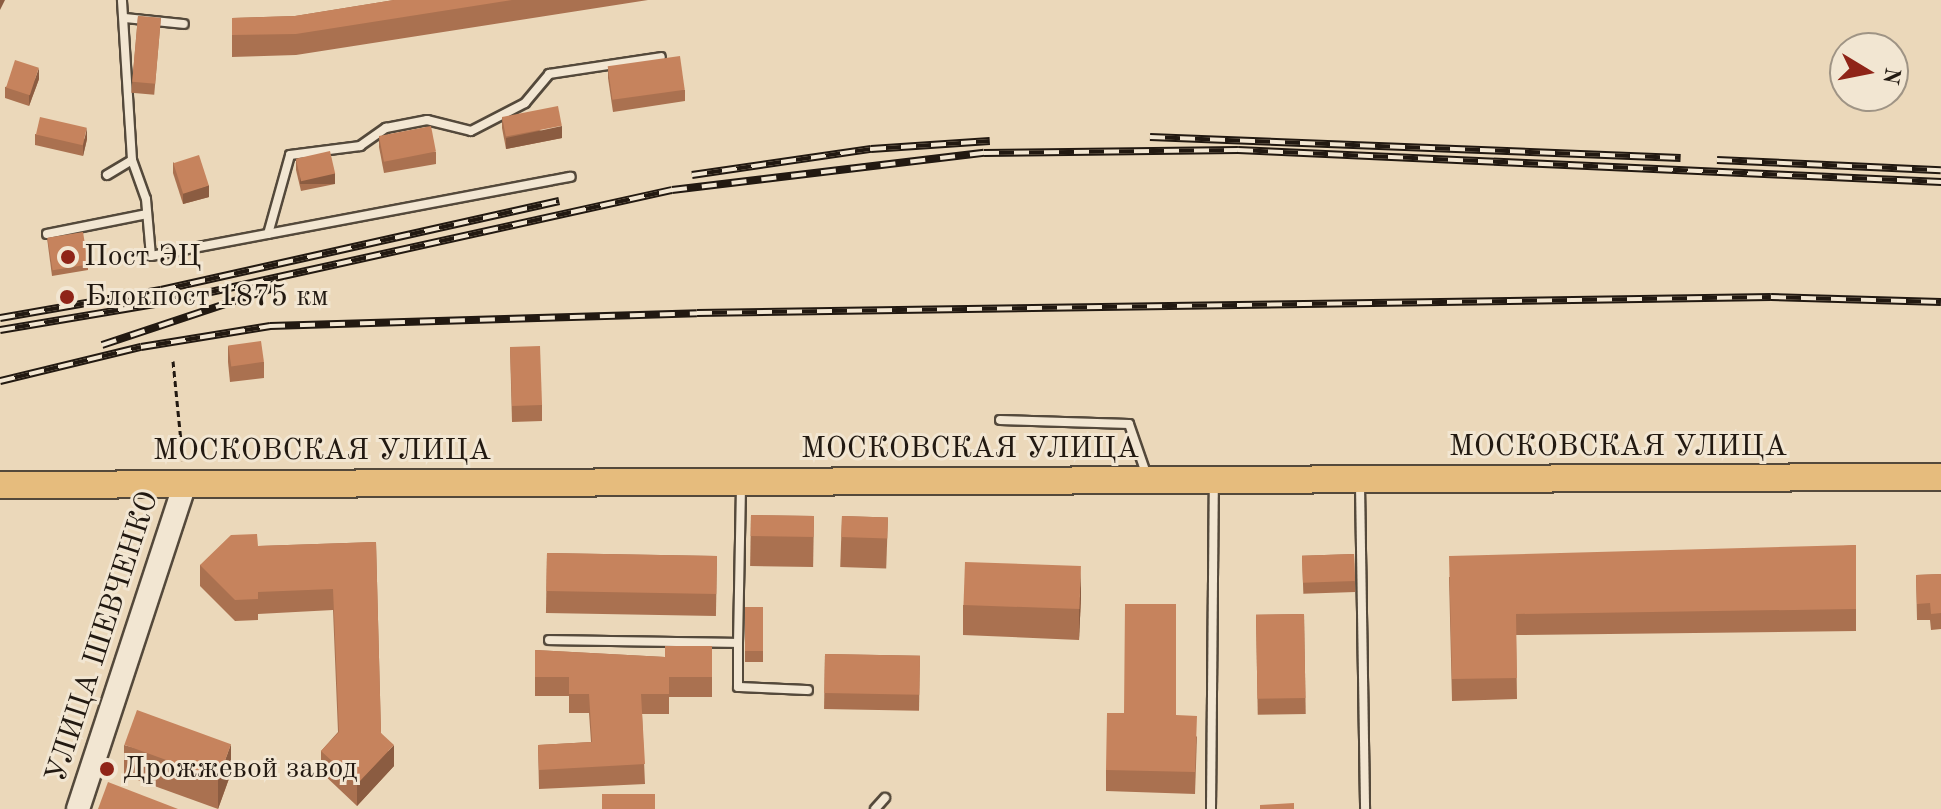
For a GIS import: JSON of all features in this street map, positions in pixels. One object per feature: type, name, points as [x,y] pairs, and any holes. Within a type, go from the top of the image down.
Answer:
[{"type":"main road","name":"МОСКОВСКАЯ УЛИЦА","points":[[0,485],[1941,477]]},
{"type":"main road","name":"УЛИЦА ШЕВЧЕНКО","points":[[78,809],[185,483]]},
{"type":"lane","points":[[122,0],[132,160],[147,214],[151,256],[571,177]]},
{"type":"lane","points":[[124,18],[184,24]]},
{"type":"lane","points":[[268,234],[290,155],[360,146],[386,128],[427,120],[471,131],[525,103],[549,74],[661,57]]},
{"type":"lane","points":[[107,175],[132,160]]},
{"type":"lane","points":[[47,234],[147,214]]},
{"type":"lane","points":[[1000,420],[1129,424],[1148,481]]},
{"type":"lane","points":[[1211,809],[1214,480]]},
{"type":"lane","points":[[1360,480],[1365,809]]},
{"type":"lane","points":[[741,482],[738,687],[808,690]]},
{"type":"lane","points":[[549,640],[738,643]]},
{"type":"lane","points":[[875,809],[885,798]]},
{"type":"path","points":[[173,361],[185,483]]},
{"type":"building","points":[[394,0],[512,0],[296,34],[232,35],[232,18],[295,16]]},
{"type":"building","points":[[138,16],[161,18],[155,84],[132,82]]},
{"type":"building","points":[[680,56],[685,90],[612,100],[608,66]]},
{"type":"building","points":[[15,60],[39,68],[30,95],[6,88]]},
{"type":"building","points":[[558,106],[562,126],[506,137],[502,117]]},
{"type":"building","points":[[40,117],[87,128],[83,145],[36,135]]},
{"type":"building","points":[[431,126],[436,152],[384,162],[379,136]]},
{"type":"building","points":[[330,151],[335,173],[301,181],[296,159]]},
{"type":"building","points":[[199,155],[209,185],[183,194],[173,163]]},
{"type":"building","name":"Пост ЭЦ","points":[[83,232],[88,265],[53,270],[47,238]]},
{"type":"building","points":[[261,341],[264,362],[231,366],[228,346]]},
{"type":"building","points":[[540,346],[542,405],[512,406],[510,347]]},
{"type":"building","points":[[751,515],[814,516],[814,537],[751,536]]},
{"type":"building","points":[[842,516],[888,518],[887,539],[841,537]]},
{"type":"building","points":[[257,534],[258,546],[376,542],[381,733],[394,745],[357,784],[321,751],[339,732],[333,589],[258,592],[258,599],[235,600],[200,565],[231,535]]},
{"type":"building","points":[[1856,545],[1856,609],[1516,614],[1517,678],[1452,679],[1449,556]]},
{"type":"building","points":[[547,553],[717,556],[716,594],[546,591]]},
{"type":"building","points":[[1354,554],[1355,581],[1303,583],[1302,556]]},
{"type":"building","points":[[965,562],[1081,566],[1079,609],[963,605]]},
{"type":"building","points":[[1941,574],[1941,613],[1931,614],[1930,603],[1917,604],[1916,575]]},
{"type":"building","points":[[1125,604],[1176,604],[1176,715],[1197,716],[1195,772],[1106,770],[1107,713],[1124,713]]},
{"type":"building","points":[[745,607],[763,607],[763,651],[745,651]]},
{"type":"building","points":[[1304,614],[1305,698],[1257,699],[1256,615]]},
{"type":"building","points":[[665,646],[712,646],[712,677],[669,677],[669,694],[641,694],[645,764],[539,770],[538,745],[592,742],[589,694],[569,694],[569,677],[535,677],[535,650],[665,657]]},
{"type":"building","points":[[825,654],[920,656],[919,695],[824,693]]},
{"type":"building","points":[[137,710],[231,744],[218,779],[124,745]]},
{"type":"building","points":[[108,782],[178,809],[98,809]]},
{"type":"building","points":[[602,794],[655,794],[655,809],[602,809]]},
{"type":"building","points":[[1294,803],[1294,809],[1260,809],[1260,805]]},
{"type":"railway","points":[[1150,137],[1681,158]]},
{"type":"railway","points":[[692,175],[871,149],[990,141]]},
{"type":"railway","points":[[0,330],[161,303],[672,190],[984,153],[1238,150],[1941,182]]},
{"type":"railway","points":[[1717,160],[1941,170]]},
{"type":"railway","points":[[0,318],[161,290],[559,201]]},
{"type":"railway","points":[[102,345],[273,288]]},
{"type":"railway","points":[[0,381],[141,347],[270,326],[697,313],[1771,297],[1941,302]]},
{"type":"place","name":"Пост ЭЦ","points":[[68,257]]},
{"type":"place","name":"Блокпост 1875 км","points":[[67,297]]},
{"type":"place","name":"Дрожжевой завод","points":[[107,769]]}]
